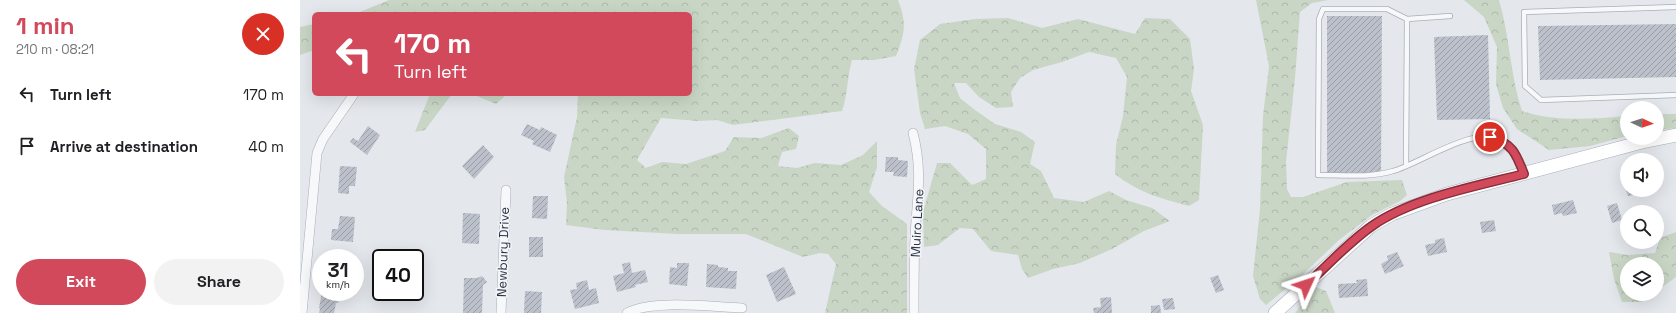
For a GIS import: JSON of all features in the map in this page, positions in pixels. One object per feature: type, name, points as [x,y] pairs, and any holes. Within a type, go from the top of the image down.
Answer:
[{"type":"street","points":[[302,313],[317,153],[323,139],[353,96]]},
{"type":"street","name":"Muiro Lane","points":[[913,133],[918,155],[919,180],[915,236],[914,313]]},
{"type":"street","points":[[1275,313],[1371,226],[1392,214],[1447,194],[1642,142],[1676,136]]},
{"type":"street","name":"Newbury Drive","points":[[501,313],[506,190]]},
{"type":"street","points":[[627,313],[633,309],[645,307],[664,309],[742,308]]},
{"type":"lane","points":[[1676,7],[1524,12],[1525,86],[1541,100],[1676,95]]},
{"type":"lane","points":[[1450,16],[1407,18],[1387,9],[1323,9],[1319,19],[1318,175],[1376,175],[1394,171],[1468,138],[1490,137],[1505,141],[1518,158],[1524,174]]},
{"type":"lane","points":[[1406,166],[1407,18]]},
{"type":"green space","points":[[389,0],[898,0],[903,15],[904,28],[896,56],[874,60],[852,60],[842,111],[733,125],[717,120],[698,121],[661,118],[637,160],[646,168],[662,162],[686,164],[725,151],[734,137],[761,138],[789,128],[799,136],[796,149],[782,152],[778,166],[797,168],[815,163],[841,165],[863,155],[877,141],[877,167],[869,192],[882,206],[907,224],[907,313],[825,313],[836,264],[828,254],[820,253],[803,257],[746,234],[678,234],[605,230],[566,225],[567,203],[564,177],[577,117],[578,96],[692,96],[692,12],[360,12]]},
{"type":"green space","points":[[1256,0],[1328,0],[1312,3],[1300,12],[1286,162],[1287,189],[1291,197],[1303,197],[1347,182],[1402,180],[1407,195],[1400,201],[1372,215],[1339,240],[1303,274],[1266,305],[1260,299],[1253,276],[1260,209],[1263,116],[1269,66]]},
{"type":"green space","points":[[1464,0],[1499,0],[1506,28],[1515,84],[1522,111],[1548,117],[1574,119],[1620,117],[1620,138],[1590,146],[1549,150],[1517,129],[1503,108],[1496,84],[1497,47],[1484,17]]},
{"type":"green space","points":[[1008,18],[1042,28],[1078,19],[1135,34],[1145,18],[1170,19],[1190,39],[1194,69],[1191,91],[1203,125],[1199,200],[1189,206],[1169,201],[1132,186],[1115,174],[1116,145],[1123,116],[1127,77],[1116,58],[1089,52],[1062,62],[1033,70],[1020,78],[1011,92],[1013,107],[996,108],[979,97],[966,83],[954,83],[960,98],[975,110],[995,124],[1021,132],[1035,142],[1030,164],[1041,171],[1054,198],[1084,202],[1109,191],[1126,200],[1152,208],[1170,221],[1144,231],[1112,249],[1080,263],[1053,269],[1028,278],[1022,269],[1018,255],[991,251],[973,229],[960,228],[938,245],[924,247],[923,212],[937,163],[950,163],[972,185],[986,179],[986,149],[968,134],[945,126],[925,129],[920,113],[914,69],[920,40],[940,24],[975,19]]},
{"type":"green space","points":[[312,24],[312,51],[300,55],[300,27]]},
{"type":"green space","points":[[429,96],[450,96],[425,130],[415,132]]},
{"type":"green space","points":[[477,96],[505,96],[496,104]]},
{"type":"green space","points":[[1664,114],[1676,114],[1676,128],[1664,129]]},
{"type":"green space","points":[[1676,232],[1676,277],[1664,286],[1664,257],[1620,257],[1620,296],[1614,279],[1609,252],[1628,255],[1655,253],[1656,249],[1664,249],[1664,236]]},
{"type":"green space","points":[[1316,287],[1326,291],[1335,313],[1295,313]]},
{"type":"green space","points":[[1622,301],[1642,301],[1641,302]]},
{"type":"building","points":[[1327,16],[1382,16],[1381,174],[1327,173]]},
{"type":"building","points":[[1676,24],[1676,77],[1540,80],[1538,26]]},
{"type":"building","points":[[1488,35],[1490,119],[1437,120],[1434,37]]},
{"type":"building","points":[[527,124],[540,130],[541,127],[557,135],[550,152],[532,144],[534,141],[521,135]]},
{"type":"building","points":[[368,126],[380,135],[367,155],[350,142],[353,138],[358,141]]},
{"type":"building","points":[[483,145],[494,157],[474,179],[462,166]]},
{"type":"building","points":[[886,157],[898,157],[898,160],[908,161],[907,177],[893,176],[894,172],[885,172]]},
{"type":"building","points":[[340,166],[357,167],[355,186],[349,186],[349,194],[338,193]]},
{"type":"building","points":[[533,196],[548,196],[547,219],[532,218]]},
{"type":"building","points":[[1573,200],[1577,213],[1563,216],[1562,213],[1554,215],[1552,205]]},
{"type":"building","points":[[1617,203],[1620,213],[1620,221],[1612,223],[1607,206]]},
{"type":"building","points":[[463,213],[480,214],[479,244],[462,243]]},
{"type":"building","points":[[340,216],[355,217],[353,242],[331,240],[332,229],[338,229]]},
{"type":"building","points":[[1494,220],[1496,231],[1482,233],[1480,222]]},
{"type":"building","points":[[529,237],[543,237],[543,257],[529,257]]},
{"type":"building","points":[[1444,238],[1447,252],[1428,256],[1425,245],[1435,243],[1435,240]]},
{"type":"building","points":[[1397,252],[1404,266],[1385,274],[1381,264],[1388,260],[1387,256]]},
{"type":"building","points":[[630,262],[632,273],[645,270],[648,282],[617,292],[613,276],[624,273],[622,264]]},
{"type":"building","points":[[677,263],[689,263],[687,286],[669,284],[670,267],[677,268]]},
{"type":"building","points":[[707,264],[728,268],[728,271],[737,271],[736,289],[706,287]]},
{"type":"building","points":[[784,267],[796,294],[777,302],[766,275]]},
{"type":"building","points":[[1218,275],[1224,290],[1216,293],[1210,278]]},
{"type":"building","points":[[482,276],[487,282],[483,285],[482,313],[463,313],[464,278],[477,278]]},
{"type":"building","points":[[1367,279],[1368,296],[1339,298],[1338,284],[1357,283],[1356,280]]},
{"type":"building","points":[[587,280],[589,290],[596,288],[599,303],[575,309],[570,290],[577,289],[576,283]]},
{"type":"building","points":[[525,291],[542,292],[541,313],[524,313]]},
{"type":"building","points":[[1111,297],[1112,313],[1094,313],[1093,308],[1101,307],[1100,298]]},
{"type":"building","points":[[1173,298],[1175,309],[1164,310],[1162,299]]},
{"type":"building","points":[[320,301],[338,301],[338,303],[336,303],[334,313],[319,313]]},
{"type":"building","points":[[1160,305],[1161,313],[1151,313],[1151,306]]},
{"type":"route","points":[[1306,285],[1371,226],[1392,214],[1447,194],[1524,174],[1518,158],[1505,141],[1490,137]]}]
